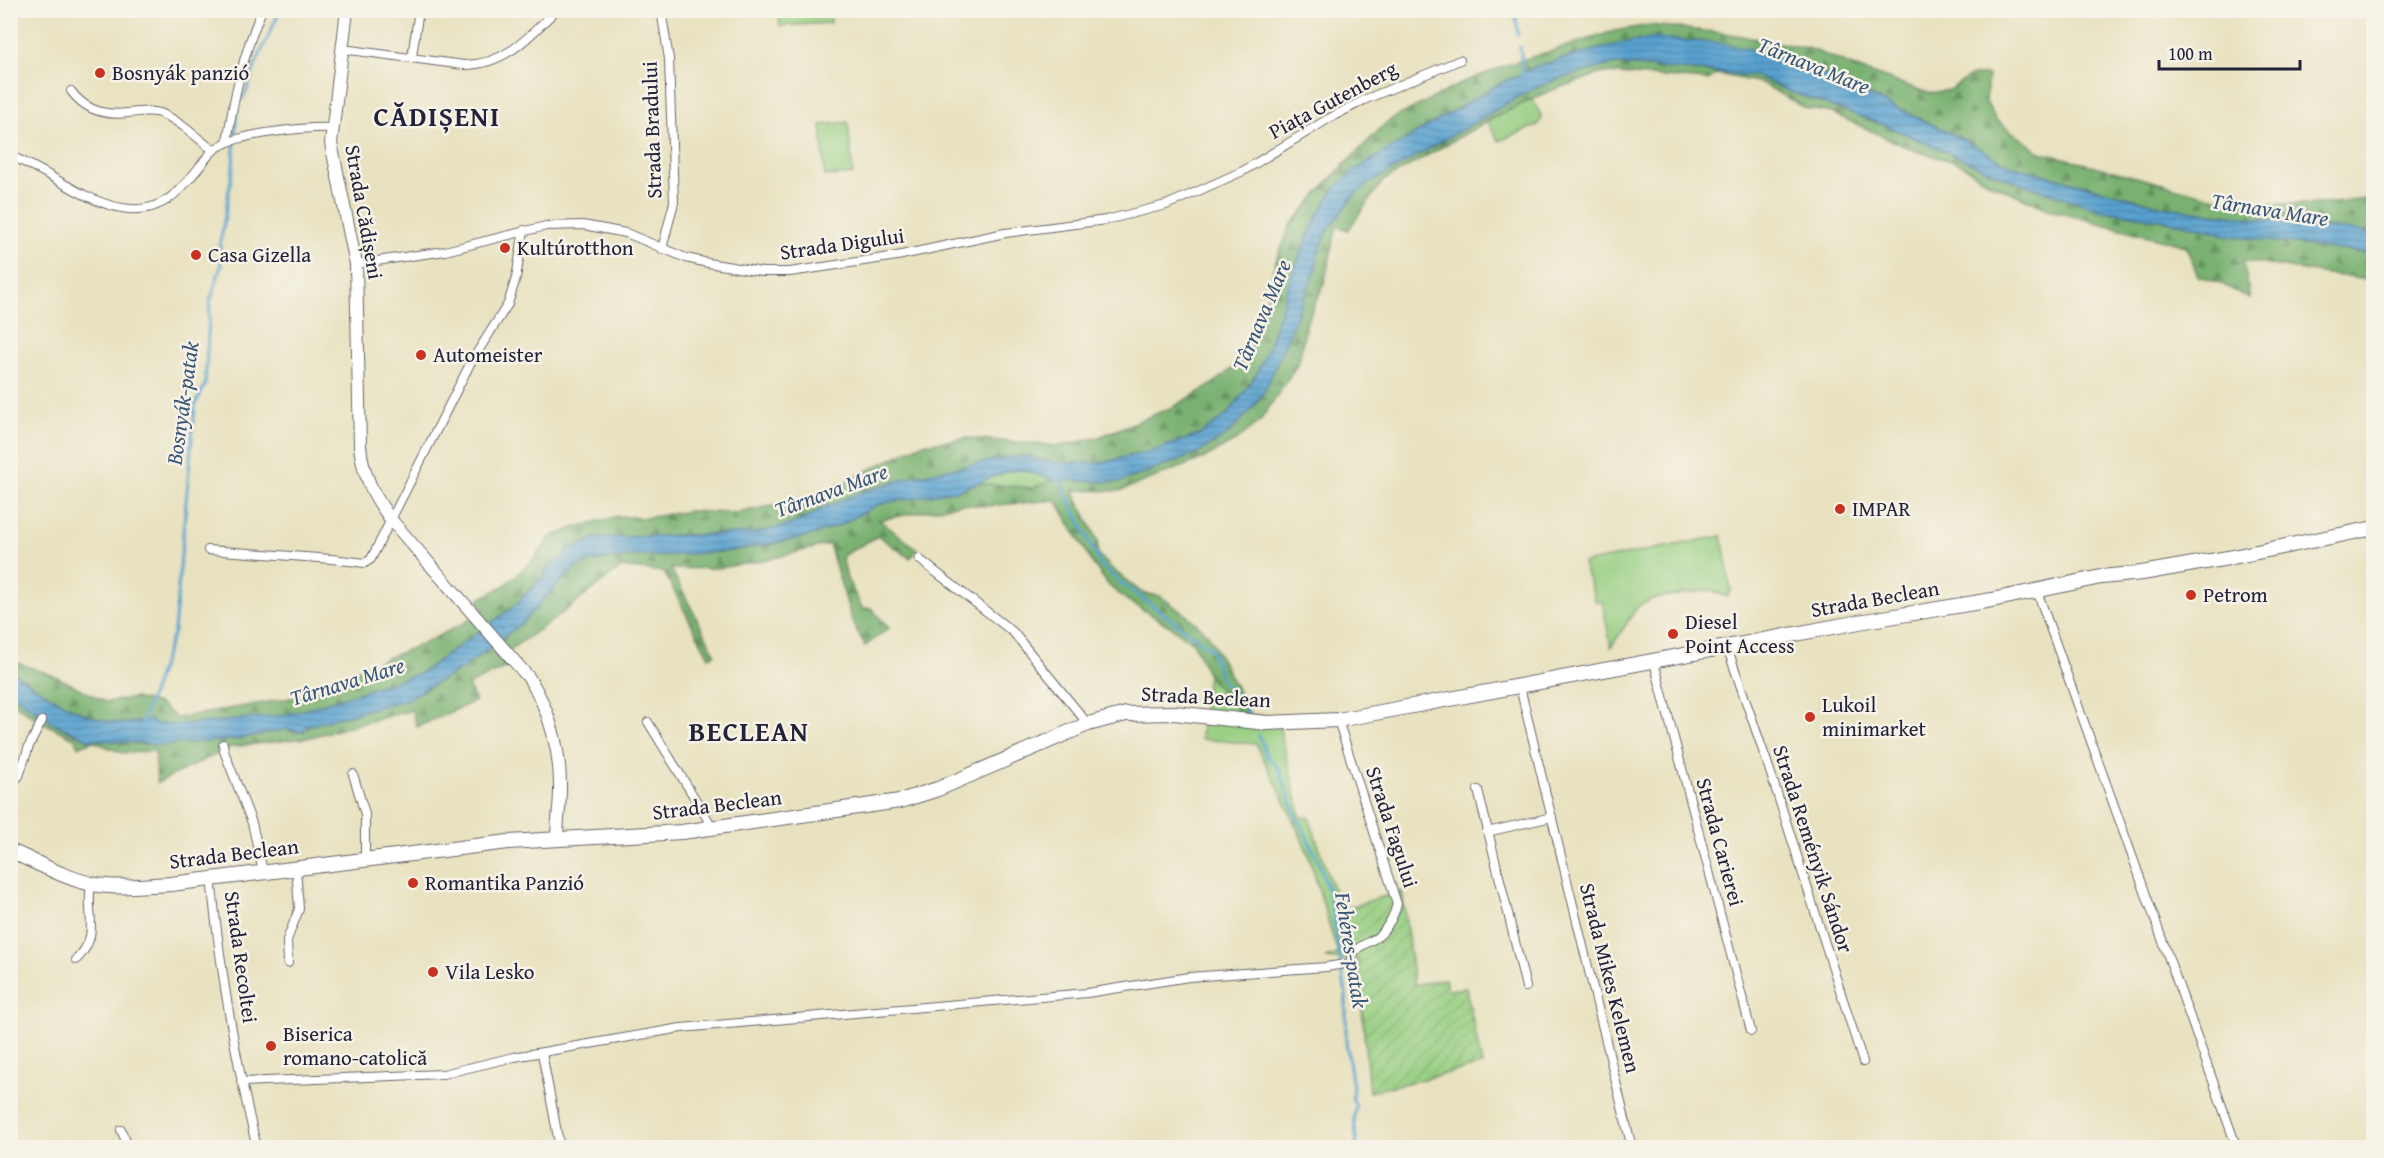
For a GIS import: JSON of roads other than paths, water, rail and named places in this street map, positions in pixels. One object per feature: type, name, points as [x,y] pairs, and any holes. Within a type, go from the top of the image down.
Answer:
[{"type":"main road","name":"Strada Cădișeni","points":[[347,10],[332,129],[332,154],[355,248],[361,459],[370,487],[392,521],[529,678],[542,699],[550,722],[560,789],[557,838]]},
{"type":"main road","name":"Strada Beclean","points":[[10,851],[91,884],[134,886],[171,884],[296,867],[557,838],[634,836],[713,828],[836,811],[914,797],[974,774],[1088,724],[1126,714],[1152,712],[1267,723],[1338,720],[2101,578],[2228,558],[2373,528]]},
{"type":"street","points":[[229,142],[237,80],[249,40],[262,10]]},
{"type":"street","points":[[412,57],[419,10]]},
{"type":"street","points":[[342,49],[464,65],[480,65],[508,54],[523,43],[556,10]]},
{"type":"street","name":"Strada Bradului","points":[[661,10],[669,59],[674,202],[662,249]]},
{"type":"street","name":"Piața Gutenberg","points":[[1257,161],[1364,100],[1460,60]]},
{"type":"street","points":[[71,92],[84,106],[93,110],[117,114],[142,111],[162,114],[213,150]]},
{"type":"street","points":[[10,156],[108,204],[130,209],[147,208],[170,200],[213,150],[229,142],[306,128],[332,129]]},
{"type":"street","name":"Strada Digului","points":[[356,264],[445,251],[524,230],[559,225],[595,226],[626,233],[662,249],[708,263],[762,272],[790,272],[843,265],[1005,233],[1106,220],[1187,196],[1243,171],[1257,161]]},
{"type":"street","points":[[208,550],[332,559],[365,564],[370,559],[392,521],[471,362],[508,304],[516,278],[524,230]]},
{"type":"street","points":[[919,559],[1013,632],[1088,724]]},
{"type":"street","points":[[2037,591],[2237,1148]]},
{"type":"street","name":"Strada Reményik Sándor","points":[[1727,647],[1768,765],[1863,1062]]},
{"type":"street","name":"Strada Carierei","points":[[1654,662],[1751,1031]]},
{"type":"street","name":"Strada Mikes Kelemen","points":[[1520,687],[1632,1148]]},
{"type":"street","name":"Strada Fagului","points":[[542,1053],[681,1028],[1087,993],[1189,977],[1350,963],[1351,956],[1357,949],[1379,936],[1390,923],[1397,904],[1338,720]]},
{"type":"street","points":[[10,786],[19,776],[29,746],[42,721]]},
{"type":"street","points":[[648,722],[713,828]]},
{"type":"street","points":[[223,744],[252,824],[263,871]]},
{"type":"street","points":[[353,774],[365,814],[365,860]]},
{"type":"street","points":[[1478,790],[1526,987]]},
{"type":"street","points":[[1487,832],[1552,817]]},
{"type":"street","points":[[288,963],[287,940],[299,909],[296,867]]},
{"type":"street","name":"Strada Recoltei","points":[[211,878],[215,920],[241,1082],[257,1148]]},
{"type":"street","points":[[76,960],[87,950],[90,941],[88,896],[91,884]]},
{"type":"street","points":[[241,1082],[443,1074],[542,1053],[560,1148]]},
{"type":"street","points":[[121,1130],[129,1148]]},
{"type":"water","points":[[1654,38],[1719,43],[1759,51],[1804,66],[1955,135],[2009,165],[2053,177],[2170,208],[2373,233],[2373,254],[2226,235],[2201,227],[2099,209],[2013,181],[1890,127],[1786,90],[1757,76],[1614,64],[1558,79],[1526,92],[1370,183],[1353,196],[1327,232],[1317,256],[1316,269],[1267,387],[1251,410],[1228,434],[1196,454],[1120,482],[1053,480],[1024,470],[1010,471],[958,490],[879,504],[840,525],[806,537],[730,551],[661,556],[639,555],[587,562],[576,567],[523,622],[465,667],[407,699],[307,726],[303,732],[287,729],[233,740],[159,745],[88,739],[53,723],[11,693],[10,671],[76,710],[113,722],[131,723],[149,719],[156,724],[179,725],[279,716],[421,673],[512,608],[542,578],[548,568],[570,550],[594,538],[756,533],[792,524],[854,495],[910,477],[1024,456],[1055,463],[1100,463],[1152,451],[1201,434],[1229,413],[1256,375],[1268,349],[1293,271],[1316,219],[1333,190],[1353,171],[1490,89],[1534,67],[1617,44]]},
{"type":"waterway","name":"Bosnyák-patak","points":[[141,725],[174,631],[195,405],[205,385],[210,302],[221,266],[220,244],[233,168],[237,104],[246,93],[255,66],[280,10]]},
{"type":"waterway","points":[[1515,10],[1518,35]]},
{"type":"waterway","points":[[1520,47],[1523,75]]},
{"type":"waterway","name":"Fehéres-patak","points":[[1059,478],[1100,564],[1119,581],[1211,649],[1222,681],[1239,697],[1249,715]]},
{"type":"waterway","name":"Fehéres-patak","points":[[1259,736],[1267,756],[1279,769],[1295,813],[1318,860],[1330,896],[1346,995],[1346,1042],[1353,1087],[1352,1097],[1356,1106],[1354,1117],[1357,1148]]},
{"type":"place","name":"Bosnyák panzió","points":[[100,73]]},
{"type":"place","name":"Kultúrotthon","points":[[505,248]]},
{"type":"place","name":"Casa Gizella","points":[[196,255]]},
{"type":"place","name":"Automeister","points":[[421,355]]},
{"type":"place","name":"IMPAR","points":[[1840,509]]},
{"type":"place","name":"Petrom","points":[[2191,595]]},
{"type":"place","name":"Diesel Point Access","points":[[1673,634]]},
{"type":"place","name":"Lukoil minimarket","points":[[1810,717]]},
{"type":"place","name":"Romantika Panzió","points":[[413,883]]},
{"type":"place","name":"Vila Lesko","points":[[433,972]]},
{"type":"place","name":"Biserica romano-catolică","points":[[271,1046]]},
{"type":"district","name":"CĂDIȘENI","points":[[437,117]]},
{"type":"district","name":"BECLEAN","points":[[749,732]]},
{"type":"water label","name":"Târnava Mare","points":[[1814,65]]},
{"type":"water label","name":"Târnava Mare","points":[[2270,209]]},
{"type":"water label","name":"Târnava Mare","points":[[1261,315]]},
{"type":"water label","name":"Târnava Mare","points":[[831,490]]},
{"type":"water label","name":"Târnava Mare","points":[[347,681]]}]
